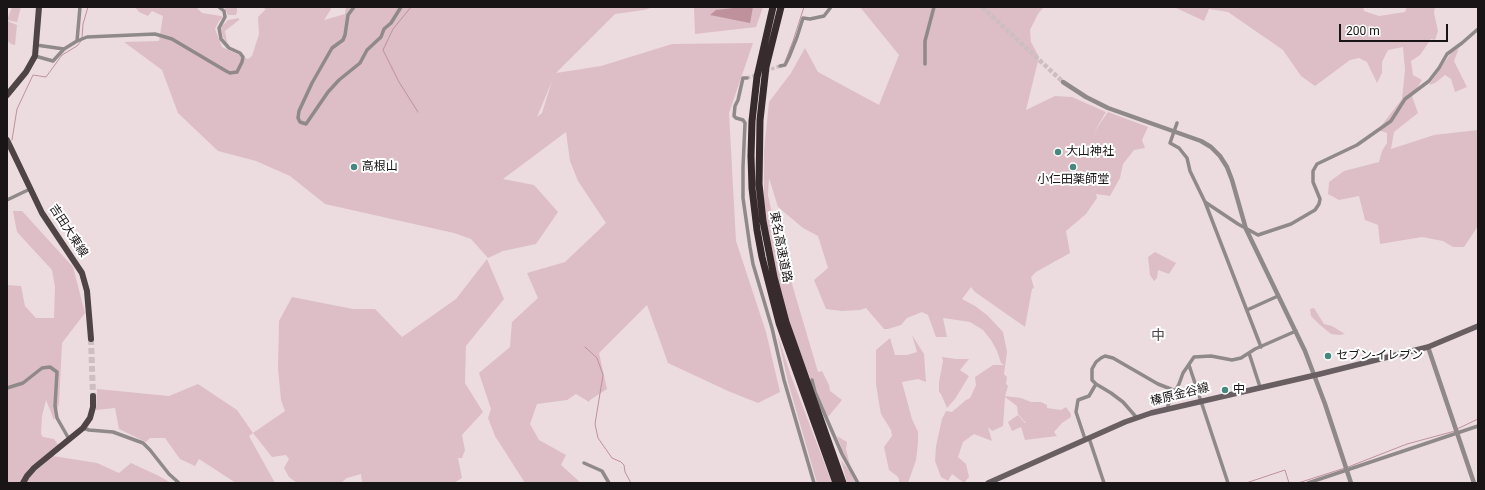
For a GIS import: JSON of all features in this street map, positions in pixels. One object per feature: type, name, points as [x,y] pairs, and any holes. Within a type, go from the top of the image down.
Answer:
[{"type":"highway","name":"東名高速道路","points":[[773,7],[760,65],[752,121],[751,156],[753,200],[756,224],[762,257],[780,323],[836,483]]},
{"type":"highway","name":"東名高速道路","points":[[781,7],[766,67],[760,120],[759,164],[762,212],[770,261],[786,322],[843,483]]},
{"type":"main road","points":[[7,95],[26,72],[34,56],[39,7]]},
{"type":"main road","name":"吉田大東線","points":[[7,140],[42,213],[82,273],[87,291],[91,339]]},
{"type":"main road","name":"榛原金谷線","points":[[988,483],[1087,438],[1137,418],[1168,409],[1314,376],[1428,347],[1478,326]]},
{"type":"main road","points":[[23,483],[34,468],[83,428],[90,418],[93,407],[92,396]]},
{"type":"street","points":[[78,41],[80,7]]},
{"type":"street","points":[[34,56],[53,61],[64,49],[84,38],[142,34],[167,36],[226,71],[230,73],[237,72],[243,57],[240,53],[229,48],[221,39],[219,28],[225,17],[224,11],[219,7]]},
{"type":"street","points":[[354,7],[348,15],[343,40],[332,48],[299,111],[298,118],[300,122],[306,124],[328,92],[339,80],[360,64],[367,50],[381,37],[384,29],[391,22],[401,7]]},
{"type":"street","points":[[780,66],[784,65],[794,46],[803,18],[810,19],[824,16],[831,7]]},
{"type":"street","points":[[925,64],[925,41],[934,7]]},
{"type":"street","points":[[1205,202],[1246,229],[1258,235],[1291,224],[1315,210],[1320,199],[1313,182],[1313,171],[1317,164],[1357,145],[1391,121],[1405,100],[1429,81],[1447,54],[1478,29]]},
{"type":"street","points":[[36,45],[64,49]]},
{"type":"street","points":[[747,78],[743,78],[734,110],[734,116],[743,120],[745,123],[742,167],[743,198],[747,227],[754,264],[772,328],[784,380],[814,483]]},
{"type":"street","points":[[1063,82],[1086,97],[1108,108],[1193,136],[1211,147],[1220,156],[1227,167],[1246,229],[1296,332],[1314,376],[1351,483]]},
{"type":"street","points":[[1177,123],[1170,143],[1179,148],[1187,158],[1190,170],[1205,202],[1261,347]]},
{"type":"street","points":[[7,200],[30,189]]},
{"type":"street","points":[[1247,310],[1278,296]]},
{"type":"street","points":[[1168,409],[1168,405],[1176,391],[1183,373],[1194,357],[1222,357],[1232,360],[1241,358],[1261,347],[1296,332]]},
{"type":"street","points":[[1428,347],[1474,483]]},
{"type":"street","points":[[1249,353],[1260,387]]},
{"type":"street","points":[[1137,418],[1123,402],[1111,392],[1096,384],[1092,380],[1091,374],[1094,365],[1101,358],[1109,357],[1158,384],[1176,391]]},
{"type":"street","points":[[1189,365],[1228,483]]},
{"type":"street","points":[[7,388],[23,383],[42,368],[50,367],[57,372],[55,406],[57,418],[69,439]]},
{"type":"street","points":[[812,380],[815,392],[842,454],[858,483]]},
{"type":"street","points":[[1096,384],[1089,396],[1078,400],[1076,412],[1104,483]]},
{"type":"street","points":[[1308,483],[1346,468],[1457,431],[1478,426]]},
{"type":"street","points":[[83,428],[113,432],[143,443],[169,474],[179,483]]},
{"type":"street","points":[[584,463],[602,471],[609,483]]},
{"type":"shaded area","points":[[12,7],[21,7],[17,22],[7,20]]},
{"type":"shaded area","points":[[135,7],[196,7],[202,13],[221,16],[223,17],[215,29],[222,47],[248,59],[252,56],[259,34],[258,17],[266,9],[260,7],[330,7],[331,9],[324,20],[345,14],[346,7],[654,7],[615,14],[556,73],[601,66],[672,44],[753,43],[729,113],[736,241],[766,332],[780,392],[758,403],[728,391],[668,363],[647,305],[599,353],[607,389],[589,402],[576,394],[567,400],[537,404],[530,424],[539,440],[566,455],[561,465],[581,483],[525,483],[495,436],[488,418],[491,409],[479,373],[510,347],[512,322],[538,298],[527,273],[565,262],[606,223],[578,181],[570,161],[566,132],[503,179],[534,185],[558,212],[536,244],[503,251],[488,258],[471,239],[454,233],[325,204],[290,176],[256,161],[218,151],[178,113],[162,70],[124,42],[159,41],[163,16],[152,11],[148,16],[139,12]],"holes":[[[552,81],[542,113],[537,117]]]},
{"type":"shaded area","points":[[224,7],[237,7],[236,15],[228,15]]},
{"type":"shaded area","points":[[694,7],[763,7],[756,27],[695,34]]},
{"type":"shaded area","points":[[753,7],[750,23],[710,15],[716,10]]},
{"type":"shaded area","points":[[860,7],[1044,7],[1038,14],[1030,30],[1031,42],[1039,57],[1026,110],[1055,96],[1072,97],[1106,112],[1094,132],[1108,112],[1148,127],[1142,140],[1145,148],[1134,150],[1123,164],[1120,178],[1110,196],[1096,194],[1097,198],[1086,214],[1066,231],[1070,253],[1036,272],[1031,277],[1034,288],[1032,289],[1025,327],[975,292],[971,287],[962,299],[987,315],[1003,332],[1007,352],[1004,374],[1007,377],[1006,384],[1008,386],[1005,396],[1021,398],[1031,402],[1041,402],[1047,405],[1047,408],[1061,410],[1066,407],[1071,414],[1071,417],[1062,423],[1054,432],[1057,436],[1025,440],[1021,427],[1012,431],[1008,422],[1018,415],[1026,423],[1018,414],[1017,406],[1005,397],[1003,426],[992,431],[988,427],[992,441],[974,434],[963,442],[958,457],[966,464],[969,477],[964,483],[952,474],[948,481],[941,477],[935,461],[936,446],[942,419],[946,411],[952,412],[970,398],[976,385],[975,377],[993,365],[1004,365],[1001,363],[991,340],[983,330],[970,322],[943,318],[947,337],[936,337],[928,315],[922,312],[907,318],[901,325],[884,329],[866,308],[860,310],[842,311],[826,309],[814,280],[828,268],[818,236],[803,228],[778,207],[769,178],[768,195],[774,223],[818,372],[822,371],[829,385],[830,391],[842,400],[828,417],[814,388],[796,342],[775,273],[764,210],[764,151],[769,102],[791,73],[805,48],[818,72],[879,105],[899,55]]},
{"type":"shaded area","points":[[1174,7],[1363,7],[1364,11],[1379,16],[1405,12],[1407,7],[1435,7],[1434,13],[1438,31],[1435,40],[1431,39],[1420,55],[1411,61],[1413,75],[1422,80],[1412,96],[1418,113],[1394,132],[1391,149],[1434,135],[1478,130],[1478,226],[1464,247],[1453,247],[1443,241],[1422,237],[1380,244],[1378,225],[1365,220],[1359,196],[1339,200],[1328,194],[1329,182],[1344,171],[1379,162],[1382,151],[1387,143],[1387,133],[1378,130],[1402,99],[1405,70],[1403,47],[1388,50],[1382,62],[1382,73],[1377,83],[1367,62],[1359,58],[1350,60],[1315,86],[1301,76],[1283,50],[1228,12],[1209,9],[1204,21]]},
{"type":"shaded area","points":[[239,18],[239,20],[225,31],[227,43],[223,37],[221,29],[222,26],[228,20]]},
{"type":"shaded area","points":[[7,21],[17,25],[15,45],[7,41]]},
{"type":"shaded area","points":[[1459,48],[1454,61],[1467,87],[1455,92],[1451,79],[1445,75],[1435,83],[1429,85],[1451,53]]},
{"type":"shaded area","points":[[13,211],[22,211],[73,267],[85,313],[62,343],[59,404],[54,420],[46,400],[42,416],[41,434],[43,437],[54,439],[59,446],[29,468],[21,483],[7,483],[7,285],[21,286],[25,306],[36,318],[54,318],[55,287],[52,270],[17,232]]},
{"type":"shaded area","points":[[1155,252],[1176,263],[1169,274],[1158,270],[1157,278],[1154,281],[1150,275],[1148,257]]},
{"type":"shaded area","points":[[487,259],[504,299],[466,346],[465,383],[483,412],[462,435],[465,450],[462,458],[458,458],[462,478],[454,483],[362,483],[361,474],[347,478],[341,483],[297,483],[289,477],[284,468],[289,459],[286,455],[272,457],[253,433],[285,411],[281,400],[278,368],[279,321],[292,297],[353,309],[375,309],[402,337],[456,299]]},
{"type":"shaded area","points":[[1314,308],[1324,324],[1332,326],[1345,334],[1331,334],[1320,325],[1311,316],[1310,309]]},
{"type":"shaded area","points":[[777,333],[791,376],[832,483],[817,483],[788,382]]},
{"type":"shaded area","points":[[912,335],[924,354],[926,382],[918,379],[902,382],[912,419],[918,432],[918,443],[916,460],[908,483],[899,483],[897,476],[889,470],[884,447],[892,436],[891,430],[881,414],[876,384],[876,350],[890,338],[895,355],[907,355],[917,352]]},
{"type":"shaded area","points":[[942,357],[969,359],[960,370],[969,376],[955,399],[947,408],[939,392],[939,382],[943,361]]},
{"type":"shaded area","points":[[198,384],[237,410],[253,433],[249,436],[275,483],[236,483],[199,459],[195,466],[180,459],[165,438],[150,438],[146,442],[119,429],[115,408],[96,410],[97,389],[169,396]]},
{"type":"shaded area","points":[[837,436],[847,442],[846,449],[850,465],[844,455]]},
{"type":"shaded area","points":[[53,456],[97,463],[119,473],[131,463],[171,483],[26,483],[33,473]]},
{"type":"shaded area","points":[[841,460],[851,473],[856,483],[847,483]]},
{"type":"waterway","points":[[82,38],[83,24],[88,7]]},
{"type":"waterway","points":[[411,7],[393,29],[383,50],[399,82],[418,112]]},
{"type":"waterway","points":[[785,62],[804,7]]},
{"type":"waterway","points":[[12,140],[17,109],[33,75],[46,77],[62,55],[77,46],[81,41]]},
{"type":"waterway","points":[[585,347],[597,358],[603,375],[595,424],[598,438],[612,458],[624,465],[625,472],[631,483]]},
{"type":"waterway","points":[[1457,429],[1478,419]]},
{"type":"waterway","points":[[1348,467],[1407,444],[1455,431]]},
{"type":"waterway","points":[[1298,483],[1345,468]]},
{"type":"waterway","points":[[1246,483],[1285,470],[1289,483]]},
{"type":"tunnel","points":[[982,7],[1063,82]]},
{"type":"tunnel","points":[[766,71],[780,66]]},
{"type":"tunnel","points":[[747,78],[758,74]]},
{"type":"tunnel","points":[[91,339],[93,396]]},
{"type":"place","name":"大山神社","points":[[1058,152]]},
{"type":"place","name":"高根山","points":[[354,167]]},
{"type":"place","name":"小仁田薬師堂","points":[[1073,167]]},
{"type":"place","name":"セブン-イレブン","points":[[1328,356]]},
{"type":"place","name":"中","points":[[1225,390]]},
{"type":"district","name":"中","points":[[1158,336]]}]
